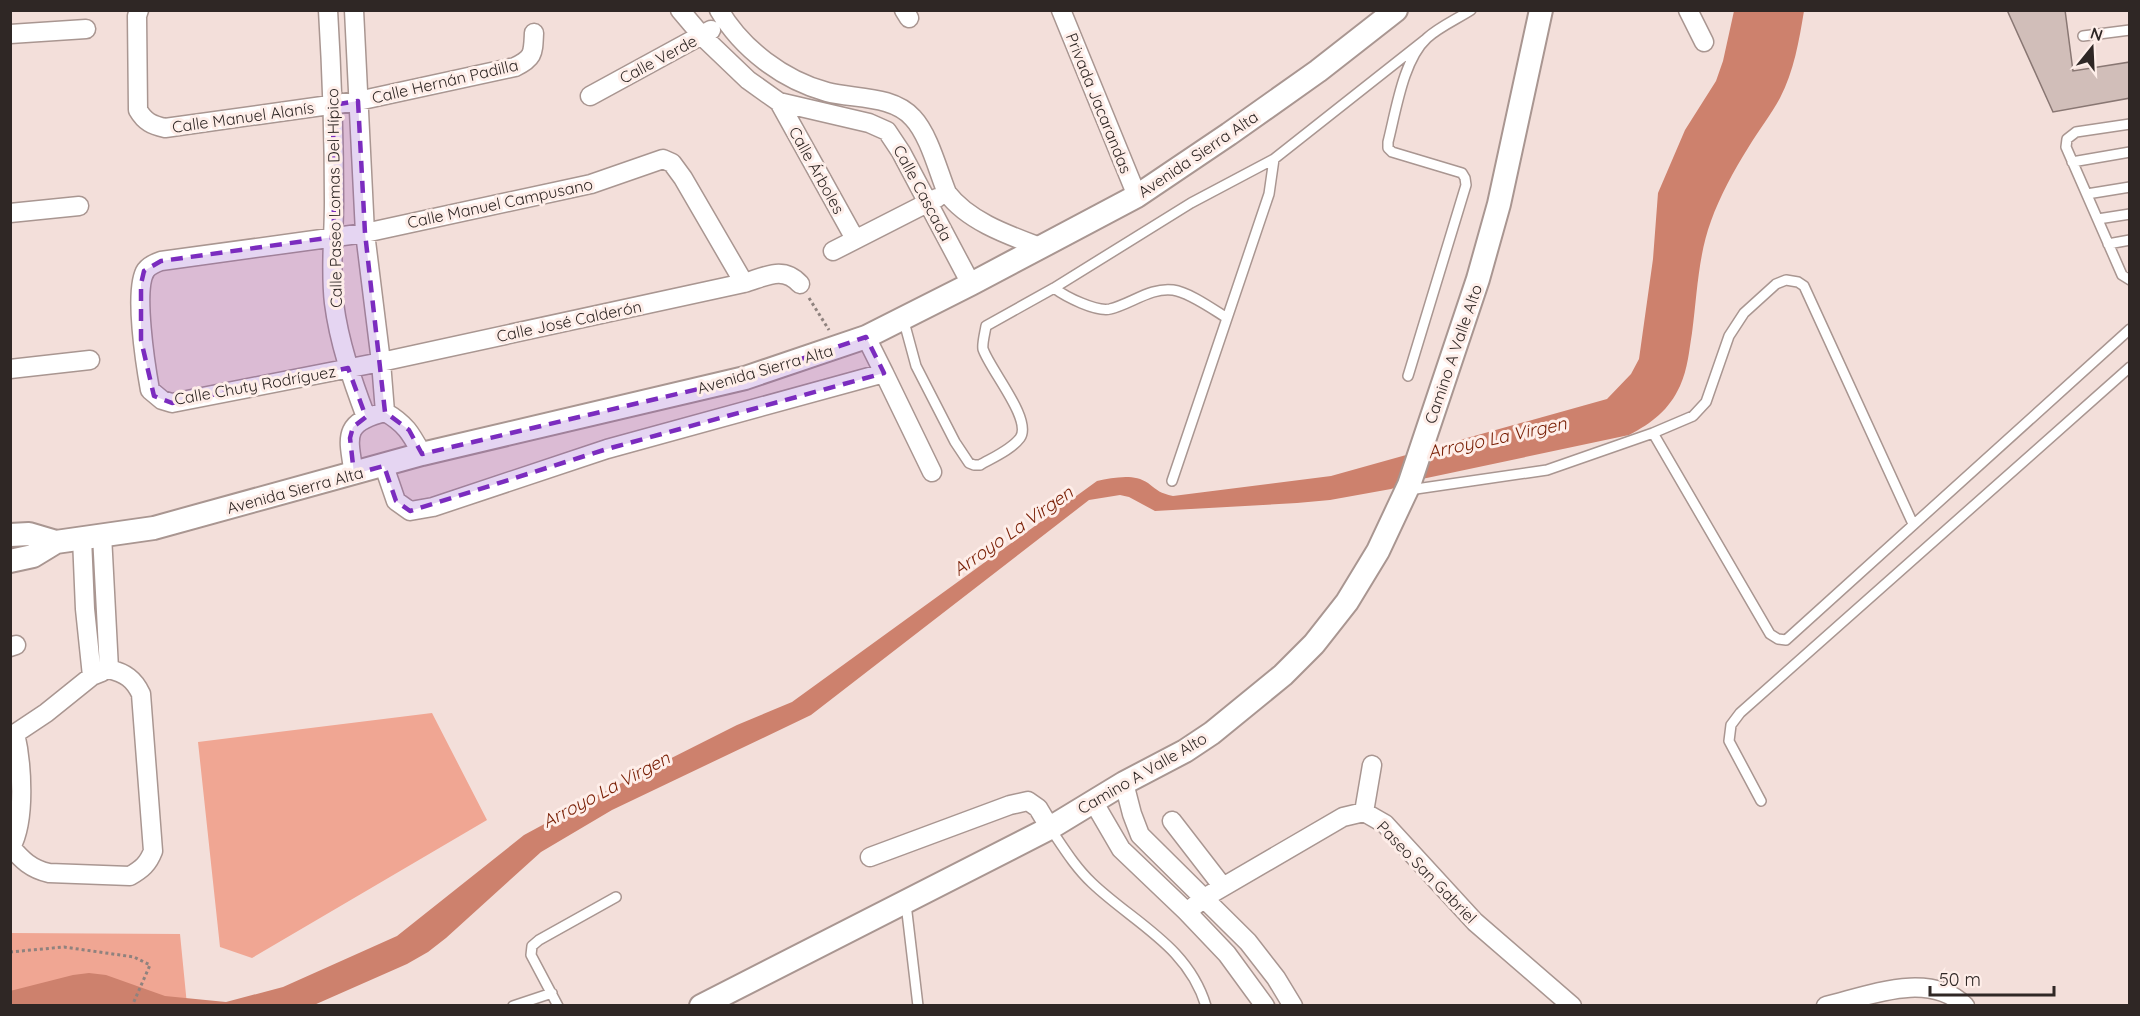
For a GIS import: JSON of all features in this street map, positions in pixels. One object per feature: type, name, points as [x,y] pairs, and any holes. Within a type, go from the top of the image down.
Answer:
[{"type":"street","name":"Calle Manuel Alanís","points":[[139,10],[137,16],[138,110],[143,118],[152,124],[165,128],[333,105]]},
{"type":"street","name":"Calle Paseo Lomas Del Hípico","points":[[328,10],[333,105],[332,279],[334,304],[348,368],[366,417]]},
{"type":"street","name":"Calle Paseo Lomas Del Hípico","points":[[354,10],[365,233],[385,412]]},
{"type":"street","name":"Calle Cascada","points":[[680,10],[702,36],[748,80],[779,102],[869,123],[887,131],[895,140],[971,284]]},
{"type":"street","name":"Privada Jacarandas","points":[[1061,10],[1137,196]]},
{"type":"street","name":"Avenida Sierra Alta","points":[[10,561],[33,556],[56,542],[154,528],[422,454],[745,378],[866,337],[1137,196],[1318,71],[1396,10]]},
{"type":"street","name":"Camino A Valle Alto","points":[[714,1002],[1050,828],[1124,783],[1185,751],[1212,733],[1283,675],[1314,644],[1347,602],[1378,551],[1408,488],[1478,279],[1499,204],[1541,10]]},
{"type":"street","points":[[1688,10],[1704,42]]},
{"type":"street","name":"Calle Cascada","points":[[722,16],[743,42],[764,60],[797,80],[827,92],[874,100],[904,110],[920,126],[947,193],[959,206],[978,219],[1040,247]]},
{"type":"street","name":"Calle Verde","points":[[590,96],[702,36],[722,16]]},
{"type":"street","points":[[10,34],[87,29]]},
{"type":"street","name":"Calle Hernán Padilla","points":[[333,105],[515,67],[526,62],[531,56],[534,33]]},
{"type":"street","points":[[869,123],[874,100]]},
{"type":"street","name":"Calle Árboles","points":[[779,102],[855,239]]},
{"type":"street","name":"Calle Manuel Campusano","points":[[162,400],[150,390],[141,340],[141,284],[144,272],[152,264],[365,233],[591,184],[663,159],[672,163],[683,178],[744,283]]},
{"type":"street","points":[[833,251],[947,193]]},
{"type":"street","points":[[10,213],[78,206]]},
{"type":"street","name":"Calle José Calderón","points":[[348,368],[744,283],[776,273],[795,279]]},
{"type":"street","points":[[866,337],[932,472]]},
{"type":"street","points":[[10,369],[90,360]]},
{"type":"street","name":"Calle Chuty Rodríguez","points":[[162,400],[172,403],[348,368]]},
{"type":"street","points":[[384,466],[396,501],[410,511],[433,507],[607,449],[884,373]]},
{"type":"street","points":[[354,474],[350,438],[353,427],[366,417],[385,412],[402,422],[422,454]]},
{"type":"street","name":"Avenida Sierra Alta","points":[[10,535],[29,534],[56,542]]},
{"type":"street","points":[[92,537],[109,669]]},
{"type":"street","points":[[92,537],[85,609],[92,676]]},
{"type":"street","points":[[109,669],[129,677],[136,683],[141,694],[153,850],[149,863],[130,876],[49,873],[38,870],[25,863],[11,846],[19,826],[20,815],[21,759],[13,735],[46,713],[92,676],[109,669]]},
{"type":"street","points":[[1364,812],[1371,765]]},
{"type":"street","points":[[1124,783],[1140,835],[1248,942],[1276,978],[1293,1005]]},
{"type":"street","points":[[870,857],[1010,805],[1028,801],[1038,808],[1050,828]]},
{"type":"street","points":[[1094,801],[1121,849],[1227,954],[1265,1005]]},
{"type":"street","name":"Paseo San Gabriel","points":[[1187,912],[1222,887],[1343,817],[1364,812],[1385,824],[1475,922],[1572,1005]]},
{"type":"street","points":[[1172,821],[1222,887]]},
{"type":"street","points":[[1121,849],[1140,835]]},
{"type":"street","points":[[1826,1005],[1901,988],[1920,988],[1939,990],[1956,996],[1965,1005]]},
{"type":"lane","points":[[903,318],[916,366],[955,442],[969,463],[980,465],[1014,443],[1023,431],[1022,424],[983,348],[986,326],[1054,288],[1191,203],[1274,159],[1426,39],[1471,10]]},
{"type":"lane","points":[[2083,36],[2130,30]]},
{"type":"lane","points":[[1408,376],[1466,186],[1462,173],[1392,152],[1388,148],[1404,77],[1426,39]]},
{"type":"lane","points":[[2130,124],[2076,132],[2067,139],[2066,147],[2122,275],[2130,280]]},
{"type":"lane","points":[[2072,162],[2130,152]]},
{"type":"lane","points":[[1172,481],[1269,194],[1274,159]]},
{"type":"lane","points":[[2087,195],[2130,187]]},
{"type":"lane","points":[[2098,219],[2130,214]]},
{"type":"lane","points":[[2108,244],[2130,240]]},
{"type":"lane","points":[[1408,488],[1547,470],[1653,433],[1693,416],[1706,402],[1729,336],[1744,313],[1776,284],[1786,280],[1798,282],[1804,286],[1913,524]]},
{"type":"lane","points":[[1054,288],[1072,301],[1108,310],[1149,293],[1173,290],[1200,301],[1227,318]]},
{"type":"lane","points":[[1653,433],[1770,634],[1778,639],[1786,640],[2130,329]]},
{"type":"lane","points":[[1761,801],[1729,741],[1731,725],[1740,713],[2130,367]]},
{"type":"lane","points":[[1050,828],[1072,860],[1091,882],[1174,950],[1202,991],[1206,1005]]},
{"type":"lane","points":[[558,1005],[531,955],[532,946],[616,897]]},
{"type":"lane","points":[[906,902],[918,1005]]},
{"type":"lane","points":[[513,1005],[552,993]]},
{"type":"path","points":[[795,279],[839,347]]},
{"type":"path","points":[[10,952],[64,947],[134,957],[150,965],[132,1005]]},
{"type":"highlighted area","points":[[358,101],[365,233],[385,412],[409,430],[422,454],[745,378],[866,337],[884,373],[607,449],[410,511],[396,501],[384,466],[354,474],[350,438],[353,427],[366,417],[348,368],[172,403],[154,396],[141,340],[141,284],[144,271],[161,261],[334,237],[333,105]]},
{"type":"shaded area","points":[[432,713],[487,820],[252,958],[220,947],[198,742]]},
{"type":"shaded area","points":[[11,933],[180,934],[187,1005],[11,1006]]},
{"type":"water","name":"Arroyo La Virgen","points":[[1734,11],[1804,11],[1795,56],[1785,88],[1733,174],[1711,221],[1701,262],[1687,366],[1676,395],[1652,421],[1629,435],[1422,479],[1391,489],[1330,500],[1155,511],[1129,497],[1120,495],[1089,500],[811,715],[612,810],[541,852],[446,938],[407,964],[314,1005],[11,1006],[10,991],[89,973],[106,975],[165,996],[226,1002],[283,987],[397,936],[524,835],[737,725],[792,702],[1097,481],[1123,477],[1136,478],[1162,493],[1173,496],[1331,476],[1607,399],[1631,374],[1639,359],[1653,259],[1658,193],[1685,130],[1716,81]]},
{"type":"building","points":[[2007,10],[2065,10],[2073,71],[2130,62],[2130,98],[2053,112]]}]
